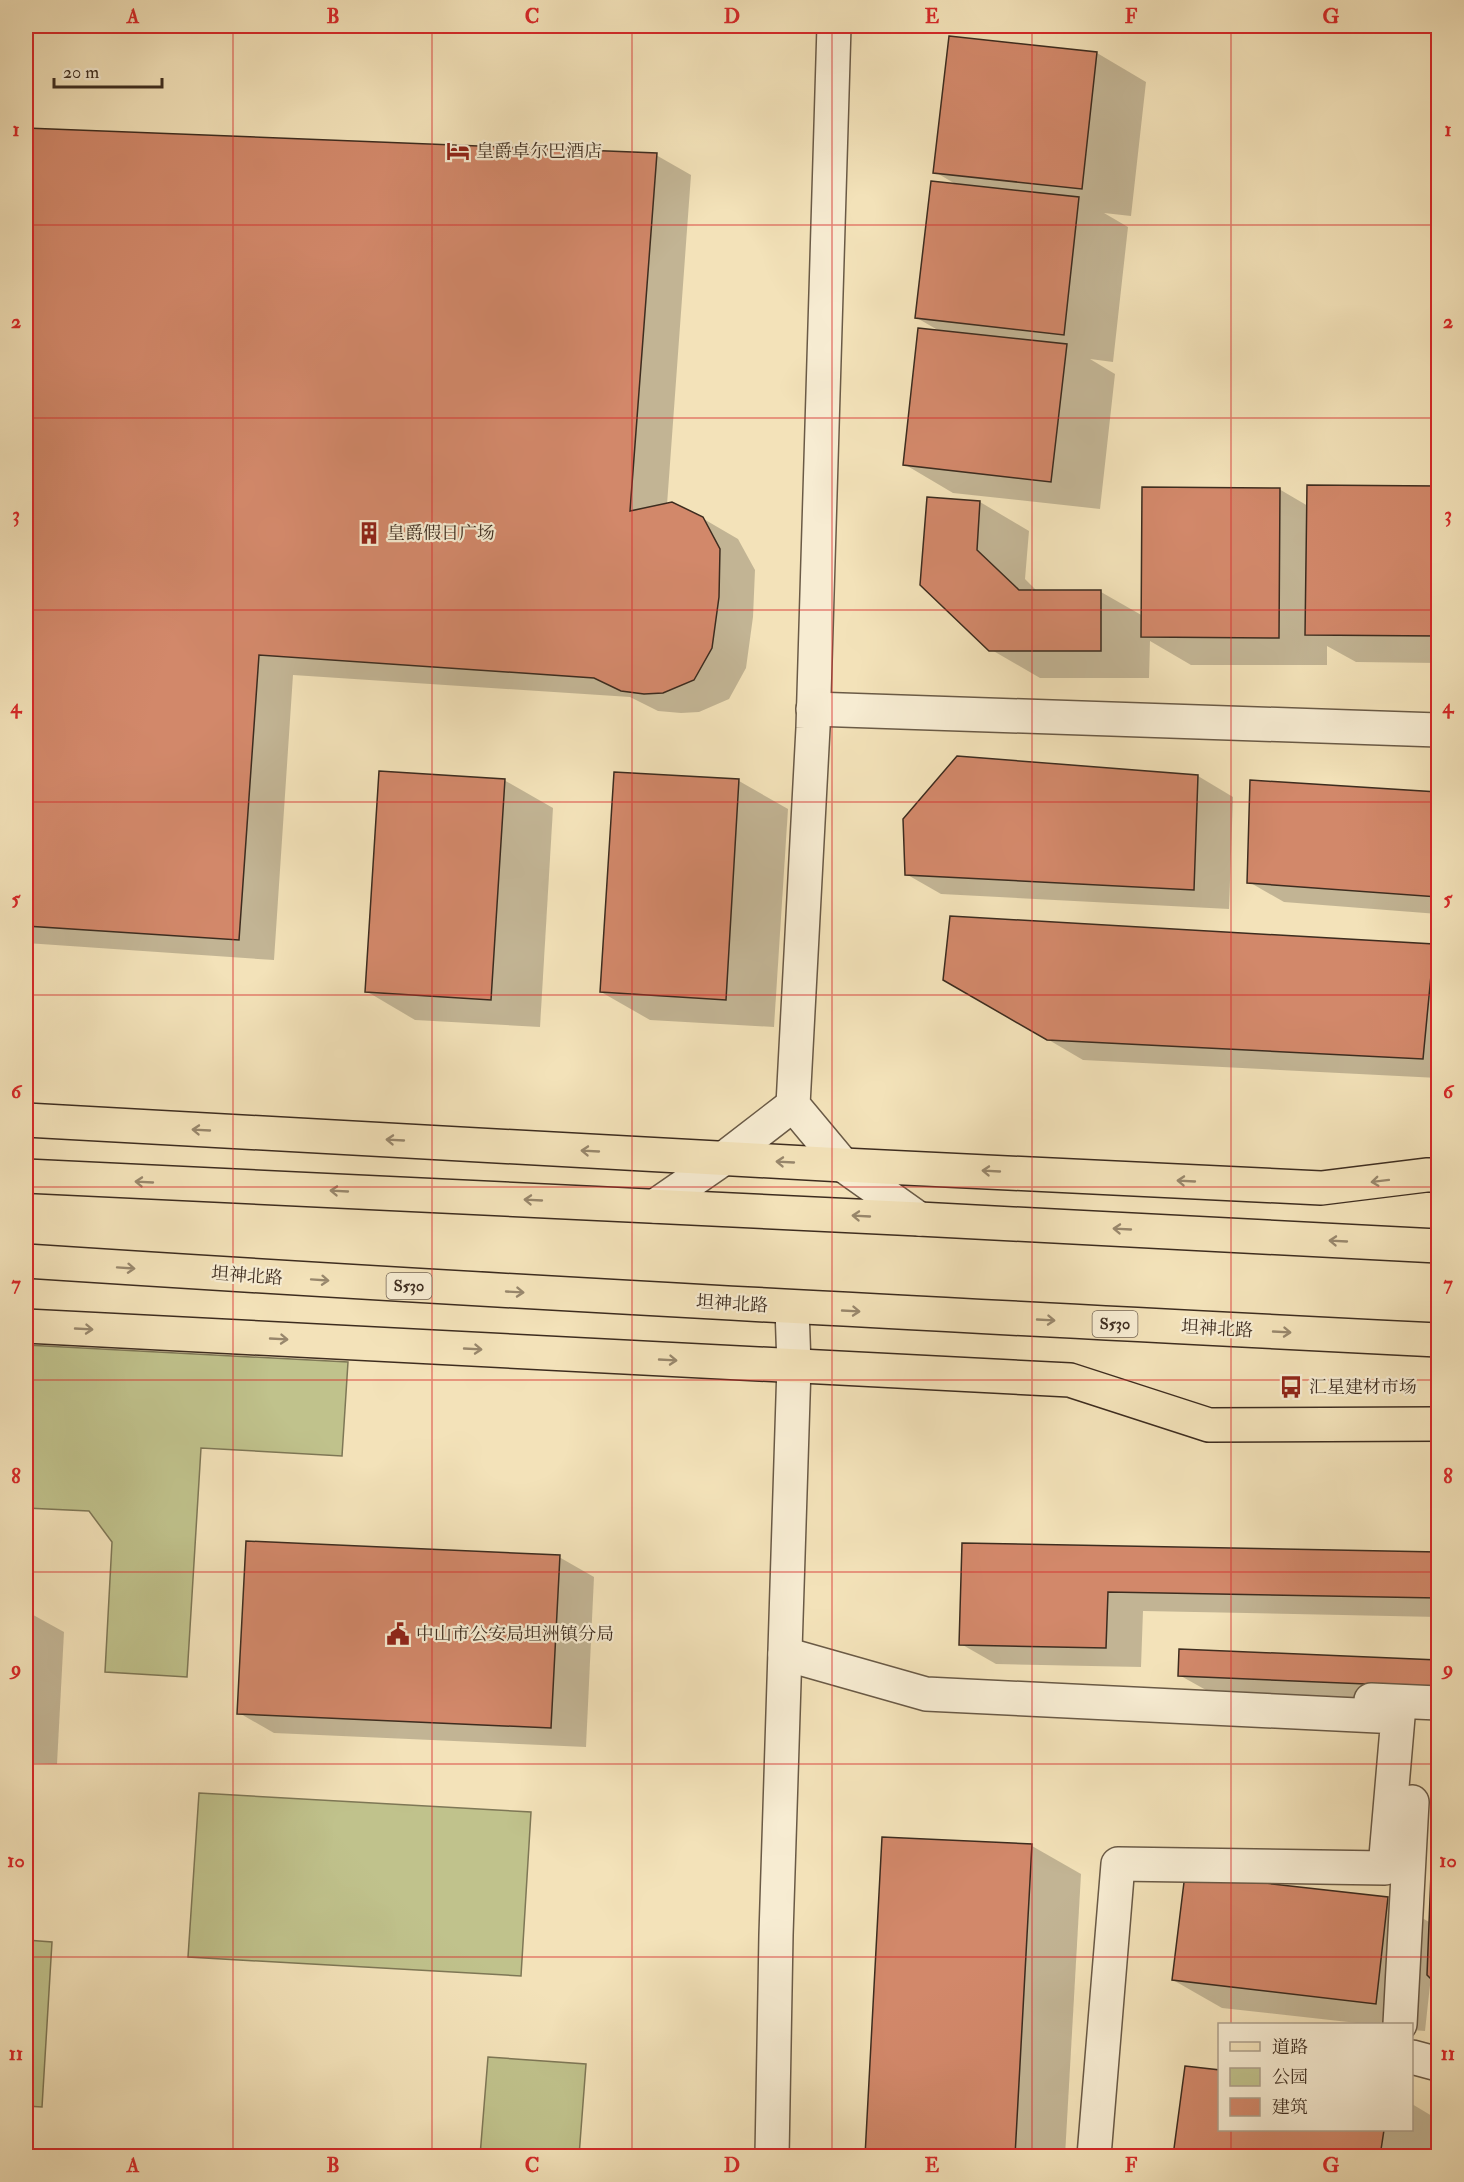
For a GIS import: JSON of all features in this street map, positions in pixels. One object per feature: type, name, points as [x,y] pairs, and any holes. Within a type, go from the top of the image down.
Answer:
[{"type":"main road","points":[[26,1120],[723,1159],[1321,1188],[1426,1175],[1438,1176]]},
{"type":"main road","points":[[26,1176],[1438,1246]]},
{"type":"main road","name":"坦神北路","points":[[26,1261],[792,1308],[1438,1340]]},
{"type":"main road","points":[[26,1326],[1070,1380],[1209,1425],[1438,1424]]},
{"type":"street","points":[[834,26],[813,709],[793,1105],[843,1165],[919,1219]]},
{"type":"street","points":[[813,709],[1438,730]]},
{"type":"street","points":[[655,1206],[723,1159],[793,1105]]},
{"type":"street","points":[[772,2157],[776,1935],[794,1366],[792,1308]]},
{"type":"street","points":[[785,1654],[926,1694],[1423,1714]]},
{"type":"street","points":[[917,1691],[945,1684],[1423,1714]]},
{"type":"street","points":[[1400,2023],[1423,1714]]},
{"type":"street","points":[[1094,2157],[1118,1864],[1385,1868],[1423,1714]]},
{"type":"street","points":[[1413,2057],[1438,2064]]},
{"type":"green space","points":[[26,1345],[348,1362],[342,1456],[201,1448],[187,1677],[105,1672],[112,1542],[89,1511],[26,1508]]},
{"type":"green space","points":[[199,1793],[531,1812],[521,1976],[188,1957]]},
{"type":"green space","points":[[26,1940],[52,1942],[42,2107],[26,2106]]},
{"type":"green space","points":[[488,2057],[586,2064],[579,2156],[480,2156]]},
{"type":"building","points":[[949,36],[1097,52],[1082,189],[933,173]]},
{"type":"building","name":"皇爵假日广场","points":[[26,128],[657,153],[630,511],[672,502],[703,517],[720,549],[719,597],[712,648],[694,680],[663,693],[644,694],[621,691],[594,678],[259,655],[239,940],[26,926]]},
{"type":"building","points":[[931,181],[1079,197],[1064,335],[915,318]]},
{"type":"building","points":[[918,328],[1067,344],[1051,482],[903,465]]},
{"type":"building","points":[[1307,485],[1438,486],[1438,636],[1305,635]]},
{"type":"building","points":[[1142,487],[1280,488],[1279,638],[1141,637]]},
{"type":"building","points":[[927,497],[980,501],[977,550],[1019,590],[1101,590],[1101,651],[989,651],[920,585]]},
{"type":"building","points":[[957,756],[1198,775],[1194,890],[905,875],[903,819]]},
{"type":"building","points":[[379,771],[505,779],[491,1000],[365,992]]},
{"type":"building","points":[[614,772],[739,779],[726,1000],[600,992]]},
{"type":"building","points":[[1250,780],[1438,792],[1438,897],[1247,883]]},
{"type":"building","points":[[950,916],[1434,944],[1423,1059],[1047,1040],[943,980]]},
{"type":"building","name":"中山市公安局坦洲镇分局","points":[[246,1541],[560,1555],[551,1728],[237,1714]]},
{"type":"building","points":[[962,1543],[1438,1552],[1438,1598],[1108,1592],[1106,1648],[959,1645]]},
{"type":"building","points":[[26,1610],[29,1610],[26,1689]]},
{"type":"building","points":[[1179,1649],[1438,1660],[1438,1687],[1178,1676]]},
{"type":"building","points":[[1436,1745],[1438,1745],[1438,1986],[1427,1975]]},
{"type":"building","points":[[882,1837],[1032,1844],[1015,2156],[865,2156]]},
{"type":"building","points":[[1185,1874],[1388,1897],[1376,2004],[1172,1980]]},
{"type":"building","points":[[1185,2066],[1218,2070],[1218,2131],[1384,2131],[1380,2156],[1173,2156]]},
{"type":"place","name":"皇爵卓尔巴酒店","points":[[458,151]]},
{"type":"place","name":"皇爵假日广场","points":[[369,533]]},
{"type":"place","name":"汇星建材市场","points":[[1291,1387]]},
{"type":"place","name":"中山市公安局坦洲镇分局","points":[[398,1634]]}]
